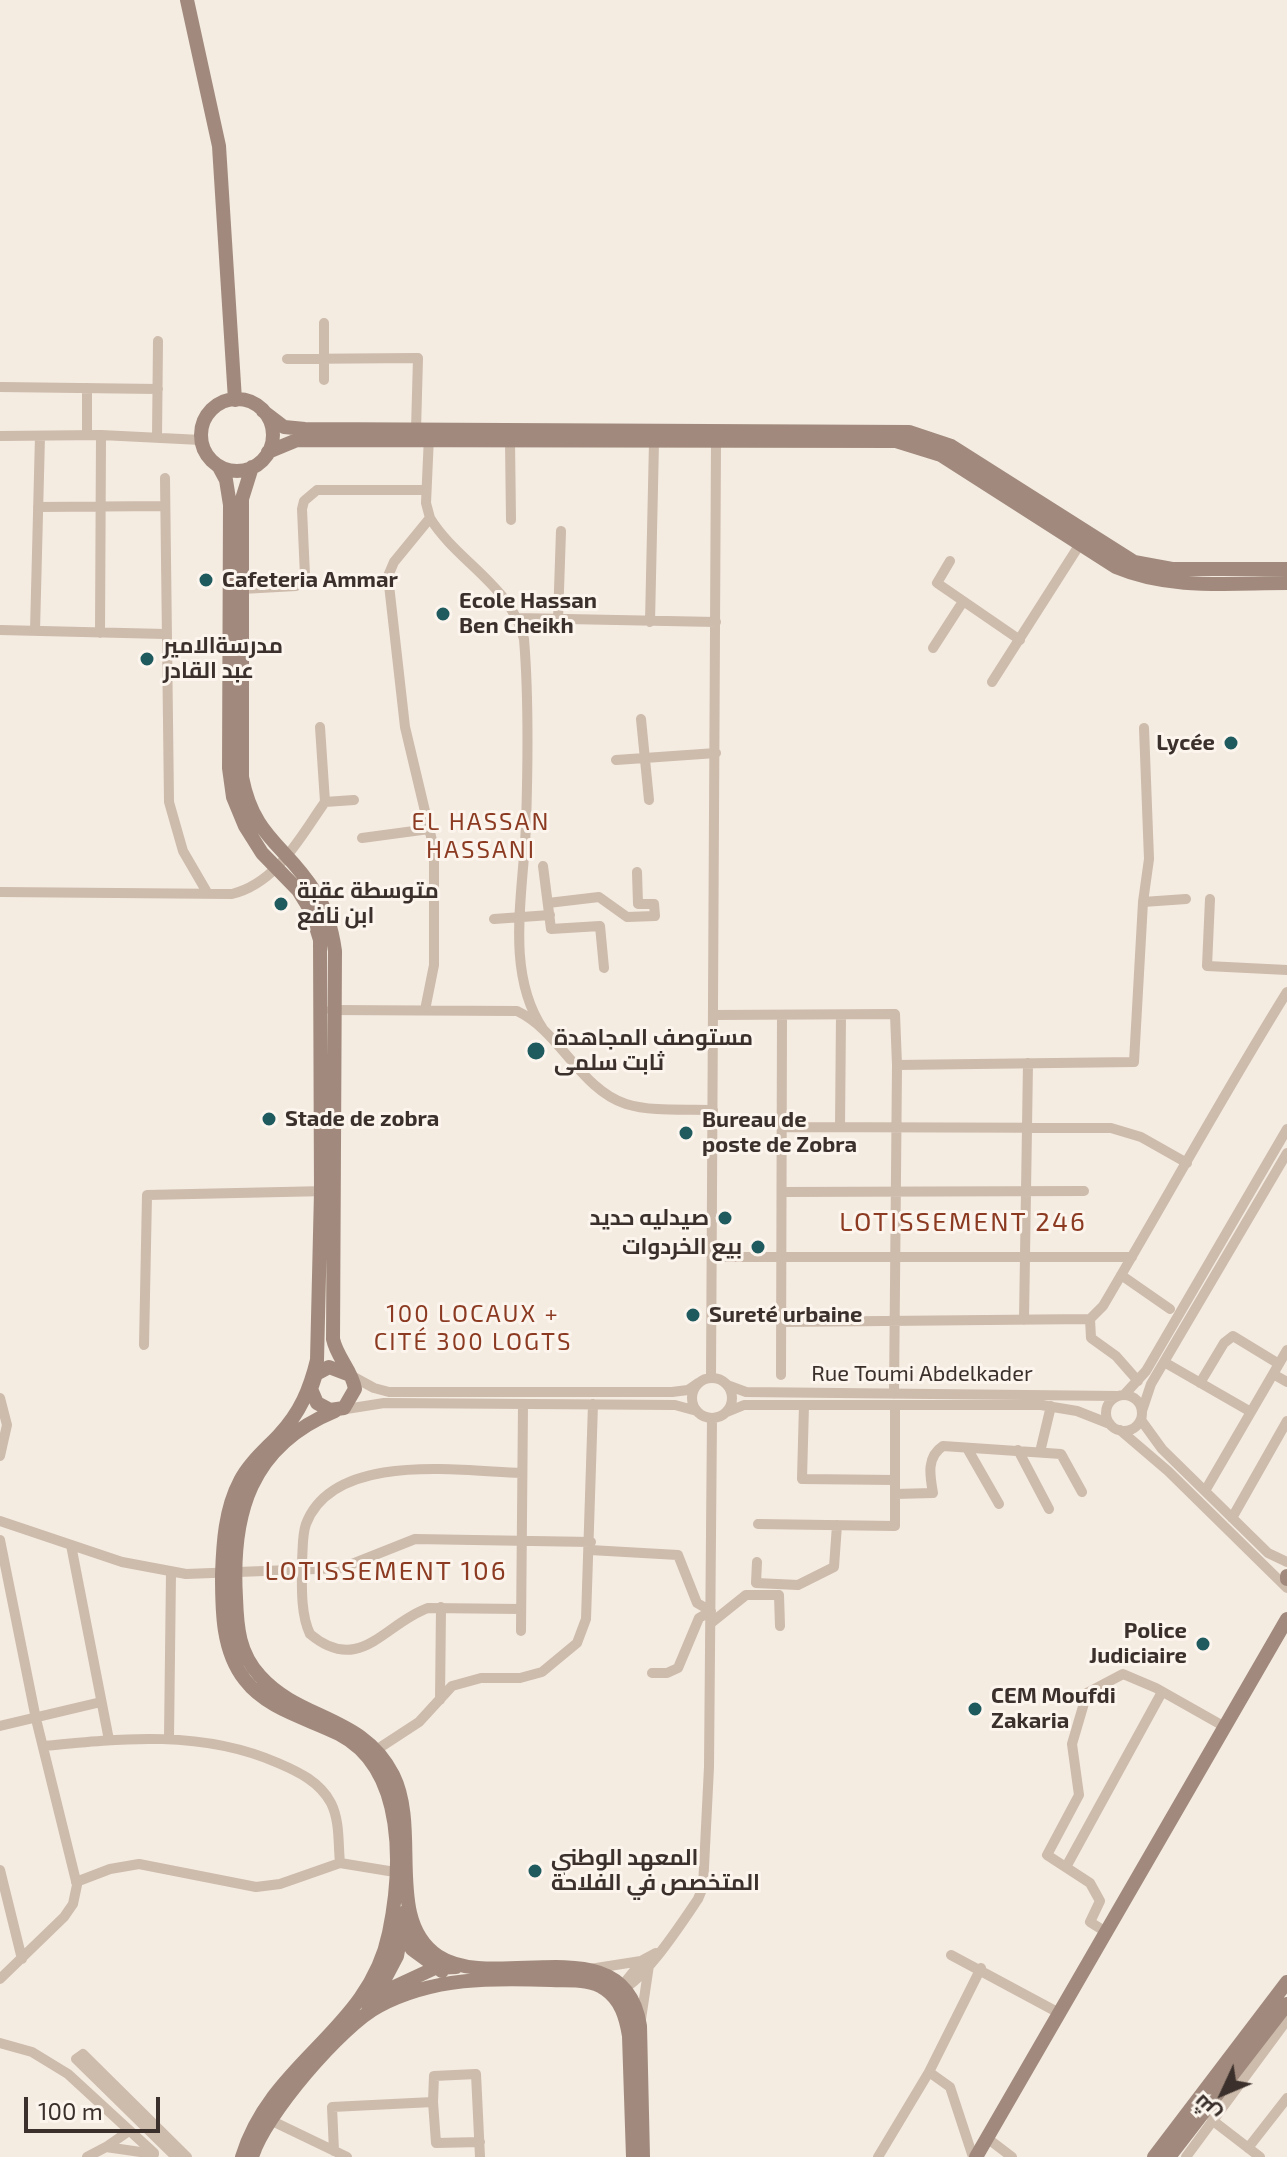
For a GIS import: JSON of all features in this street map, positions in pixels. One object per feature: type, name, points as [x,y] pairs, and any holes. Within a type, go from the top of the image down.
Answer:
[{"type":"street","points":[[187,0],[219,146],[235,400]]},
{"type":"street","points":[[324,323],[324,380]]},
{"type":"street","points":[[157,437],[158,341]]},
{"type":"street","points":[[287,359],[418,358],[430,518],[505,598],[517,618],[525,657],[526,825],[520,918],[525,993],[543,1029]]},
{"type":"street","points":[[0,387],[158,389]]},
{"type":"street","points":[[87,388],[87,435]]},
{"type":"street","points":[[281,862],[245,826],[230,784],[230,505],[226,480],[210,459],[201,440],[203,423],[218,404],[235,400],[253,403],[284,427],[425,433],[909,432],[951,446],[1134,562],[1172,569],[1287,569]]},
{"type":"street","points":[[263,411],[272,433],[268,452]]},
{"type":"street","points":[[228,1574],[238,1521],[249,1488],[293,1436],[338,1410],[354,1396],[350,1375],[336,1353],[333,1339],[328,1191],[329,1010],[315,924],[254,817],[242,777],[242,499],[252,467],[268,452],[297,440],[425,433],[510,441],[896,441],[920,446],[1116,567],[1155,580],[1287,583]]},
{"type":"street","points":[[0,436],[101,435],[201,440]]},
{"type":"street","points":[[100,633],[101,435]]},
{"type":"street","points":[[35,631],[40,436]]},
{"type":"street","points":[[510,441],[511,520]]},
{"type":"street","points":[[650,622],[654,442]]},
{"type":"street","points":[[711,1378],[716,442]]},
{"type":"street","points":[[219,467],[231,471],[252,467]]},
{"type":"street","points":[[165,478],[169,802],[183,851],[208,894]]},
{"type":"street","points":[[242,589],[296,586],[301,583],[305,576],[302,509],[304,501],[317,490],[426,490]]},
{"type":"street","points":[[38,507],[165,506]]},
{"type":"street","points":[[425,1010],[436,937],[436,872],[405,727],[388,576],[394,562],[430,518]]},
{"type":"street","points":[[558,620],[561,531]]},
{"type":"street","points":[[992,682],[1080,544]]},
{"type":"street","points":[[950,561],[937,583],[1020,640]]},
{"type":"street","points":[[933,648],[962,603]]},
{"type":"street","points":[[517,618],[716,622]]},
{"type":"street","points":[[0,630],[165,634]]},
{"type":"street","points":[[641,719],[649,800]]},
{"type":"street","points":[[0,892],[208,894],[246,891],[281,862],[325,802],[320,727]]},
{"type":"street","points":[[897,1065],[1134,1062],[1143,902],[1149,859],[1144,728]]},
{"type":"street","points":[[616,760],[716,753]]},
{"type":"street","points":[[325,802],[354,800]]},
{"type":"street","points":[[362,838],[429,829]]},
{"type":"street","points":[[543,866],[551,929],[600,926],[604,968]]},
{"type":"street","points":[[548,903],[599,897],[627,917],[655,916],[654,904],[638,904],[637,872]]},
{"type":"street","points":[[1143,902],[1186,899]]},
{"type":"street","points":[[1210,899],[1207,966],[1287,970]]},
{"type":"street","points":[[494,919],[550,915]]},
{"type":"street","points":[[1138,1381],[1116,1356],[1091,1338],[1090,1319],[1132,1257],[1216,1106],[1287,992]]},
{"type":"street","points":[[505,1010],[518,1004],[525,993]]},
{"type":"street","points":[[329,1010],[505,1010],[527,1016],[616,1100],[638,1106],[713,1110]]},
{"type":"street","points":[[714,1015],[895,1014],[895,1526],[758,1524]]},
{"type":"street","points":[[781,1375],[782,1015]]},
{"type":"street","points":[[840,1127],[841,1015]]},
{"type":"street","points":[[1024,1320],[1028,1063]]},
{"type":"street","points":[[782,1127],[1126,1131],[1187,1163]]},
{"type":"street","points":[[1287,1129],[1138,1381],[1108,1406],[1115,1427],[1168,1471],[1287,1588]]},
{"type":"street","points":[[1115,1427],[1132,1429],[1142,1415],[1146,1396],[1164,1362],[1287,1153]]},
{"type":"street","points":[[144,1345],[147,1195],[328,1191]]},
{"type":"street","points":[[328,1191],[320,1341],[312,1381],[303,1402],[283,1431],[241,1479],[227,1519],[228,1574],[224,1631],[236,1667],[246,1681],[275,1705],[343,1736],[370,1754],[388,1795],[401,1873],[402,1936],[381,1993]]},
{"type":"street","points":[[782,1192],[1084,1191]]},
{"type":"street","points":[[712,1257],[1132,1257]]},
{"type":"street","points":[[1121,1275],[1170,1309]]},
{"type":"street","points":[[745,1316],[895,1321],[1090,1319]]},
{"type":"street","points":[[1200,1383],[1224,1343],[1233,1336],[1279,1364]]},
{"type":"street","points":[[1205,1491],[1287,1350]]},
{"type":"street","points":[[1164,1362],[1251,1412]]},
{"type":"street","points":[[329,1367],[389,1392],[672,1392],[688,1390],[711,1378],[727,1385],[732,1398],[727,1412],[712,1418],[675,1405],[384,1403],[338,1410],[317,1403],[312,1381],[329,1367]]},
{"type":"street","points":[[1273,1374],[1287,1382]]},
{"type":"street","points":[[697,1411],[692,1395],[698,1383]]},
{"type":"street","name":"Rue Toumi Abdelkader","points":[[727,1385],[746,1392],[1051,1406],[1115,1427]]},
{"type":"street","points":[[1121,1396],[1135,1399],[1162,1449],[1268,1553],[1287,1562]]},
{"type":"street","name":"Rue Toumi Abdelkader","points":[[727,1412],[744,1405],[1121,1396]]},
{"type":"street","points":[[0,1398],[7,1425],[0,1456]]},
{"type":"street","points":[[521,1631],[523,1404]]},
{"type":"street","points":[[370,1754],[419,1722],[462,1681],[532,1677],[558,1661],[577,1643],[586,1619],[593,1404]]},
{"type":"street","points":[[804,1405],[802,1479],[895,1480]]},
{"type":"street","points":[[1040,1452],[1051,1406]]},
{"type":"street","points":[[616,1991],[657,1952],[698,1899],[703,1887],[711,1623],[712,1418]]},
{"type":"street","points":[[1232,1518],[1287,1421]]},
{"type":"street","points":[[895,1494],[933,1493],[929,1470],[936,1450],[943,1446],[1061,1454],[1067,1459],[1082,1492]]},
{"type":"street","points":[[967,1448],[999,1504]]},
{"type":"street","points":[[1018,1450],[1049,1509]]},
{"type":"street","points":[[521,1473],[401,1471],[355,1478],[327,1496],[309,1518],[303,1538],[302,1570],[304,1619],[310,1634],[342,1648],[366,1648],[416,1612],[441,1607],[521,1609]]},
{"type":"street","points":[[0,1521],[71,1545],[171,1572],[228,1574],[342,1568],[415,1539],[521,1539],[678,1555],[697,1603],[711,1611]]},
{"type":"street","points":[[757,1562],[756,1583],[798,1585],[834,1567],[837,1525]]},
{"type":"street","points":[[0,1540],[36,1719],[77,1893],[64,1917],[0,1979]]},
{"type":"street","points":[[71,1545],[109,1740]]},
{"type":"street","points":[[169,1738],[171,1572]]},
{"type":"street","points":[[711,1623],[746,1595],[779,1595],[780,1626]]},
{"type":"street","points":[[440,1700],[441,1607]]},
{"type":"street","points":[[652,1673],[678,1668],[699,1618],[711,1611]]},
{"type":"street","points":[[974,2157],[1287,1619]]},
{"type":"street","points":[[1106,1932],[1090,1922],[1100,1901],[1090,1883],[1047,1855],[1079,1795],[1072,1744],[1087,1693],[1123,1674],[1225,1727]]},
{"type":"street","points":[[1066,1867],[1162,1692]]},
{"type":"street","points":[[0,1726],[101,1702]]},
{"type":"street","points":[[43,1746],[169,1738],[229,1745],[262,1756],[314,1781],[331,1804],[337,1819],[340,1863]]},
{"type":"street","points":[[76,1882],[139,1864],[230,1884],[268,1887],[340,1863],[401,1873]]},
{"type":"street","points":[[0,1870],[22,1959]]},
{"type":"street","points":[[400,1903],[423,1943],[437,1956],[468,1973]]},
{"type":"street","points":[[362,2010],[400,1903]]},
{"type":"street","points":[[402,1936],[435,1968]]},
{"type":"street","points":[[951,1955],[981,1968],[1059,2013]]},
{"type":"street","points":[[362,2010],[468,1973],[588,1969],[647,1962]]},
{"type":"street","points":[[640,2026],[647,1962]]},
{"type":"street","points":[[242,2157],[292,2071],[381,1993],[435,1968],[586,1981],[616,1991],[639,2013],[643,2157]]},
{"type":"street","points":[[878,2157],[929,2072],[981,1968]]},
{"type":"street","points":[[588,1969],[607,1975],[626,2016],[633,2157]]},
{"type":"street","points":[[1154,2157],[1287,1982]]},
{"type":"street","points":[[1169,2157],[1287,2004]]},
{"type":"street","points":[[1186,2157],[1286,2024]]},
{"type":"street","points":[[0,2043],[32,2052],[68,2074],[156,2155]]},
{"type":"street","points":[[176,2157],[76,2059],[83,2054],[187,2157]]},
{"type":"street","points":[[929,2072],[950,2087],[974,2157]]},
{"type":"street","points":[[480,2142],[436,2143],[434,2076],[476,2074],[480,2142],[480,2157]]},
{"type":"street","points":[[82,2087],[100,2082]]},
{"type":"street","points":[[1248,2148],[1287,2098]]},
{"type":"street","points":[[334,2151],[332,2107],[433,2102]]},
{"type":"street","points":[[264,2118],[347,2157]]},
{"type":"street","points":[[252,2157],[264,2118]]},
{"type":"street","points":[[1212,2120],[1260,2157]]},
{"type":"street","points":[[87,2157],[129,2131]]},
{"type":"street","points":[[987,2138],[1012,2157]]},
{"type":"street","points":[[106,2147],[156,2155]]},
{"type":"place","name":"Cafeteria Ammar","points":[[206,580]]},
{"type":"place","name":"Ecole Hassan Ben Cheikh","points":[[443,614]]},
{"type":"place","name":"مدرسةالامير عبد القادر","points":[[147,659]]},
{"type":"place","name":"Lycée","points":[[1231,743]]},
{"type":"place","name":"متوسطة عقبة ابن نافع","points":[[281,904]]},
{"type":"place","name":"مستوصف المجاهدة ثابت سلمى","points":[[536,1051]]},
{"type":"place","name":"Stade de zobra","points":[[269,1119]]},
{"type":"place","name":"Bureau de poste de Zobra","points":[[686,1133]]},
{"type":"place","name":"صيدليه حديد","points":[[725,1218]]},
{"type":"place","name":"بيع الخردوات","points":[[758,1247]]},
{"type":"place","name":"Sureté urbaine","points":[[693,1315]]},
{"type":"place","name":"Police Judiciaire","points":[[1203,1644]]},
{"type":"place","name":"CEM Moufdi Zakaria","points":[[975,1709]]},
{"type":"place","name":"المعهد الوطني المتخصص في الفلاحة","points":[[535,1871]]},
{"type":"district","name":"EL HASSAN HASSANI","points":[[481,836]]},
{"type":"district","name":"LOTISSEMENT 246","points":[[963,1222]]},
{"type":"district","name":"100 LOCAUX + CITÉ 300 LOGTS","points":[[473,1328]]},
{"type":"district","name":"LOTISSEMENT 106","points":[[386,1571]]}]
